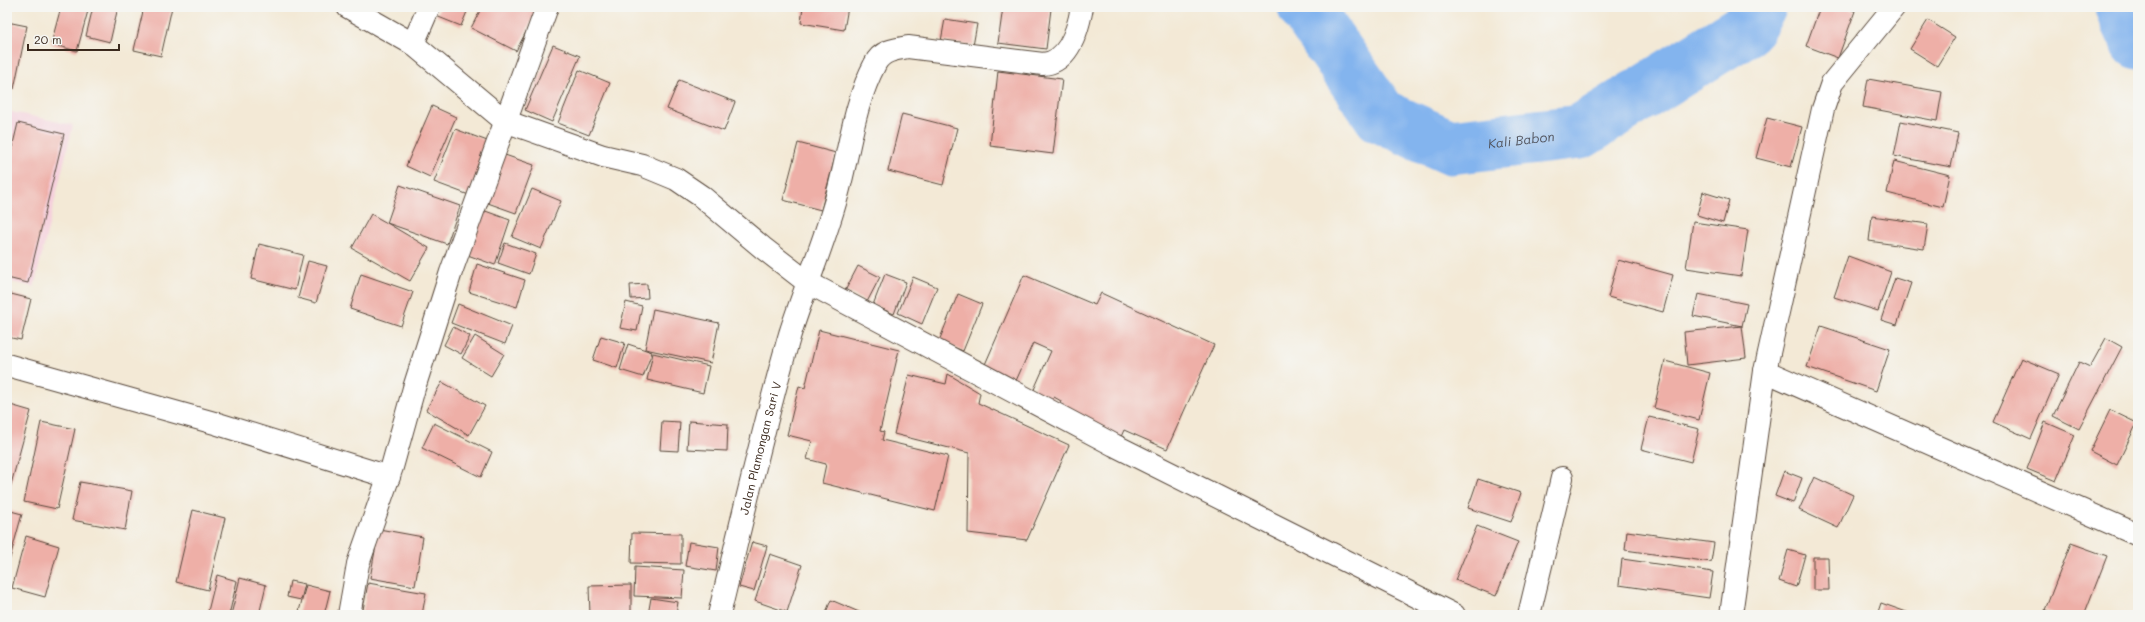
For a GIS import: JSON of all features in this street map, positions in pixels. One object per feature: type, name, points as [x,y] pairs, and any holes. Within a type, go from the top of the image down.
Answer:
[{"type":"street","points":[[348,7],[413,44],[505,121],[603,156],[642,164],[676,179],[702,196],[763,248],[807,282],[1114,445],[1454,615]]},
{"type":"street","points":[[413,44],[428,7]]},
{"type":"street","points":[[349,615],[358,564],[389,477],[414,388],[451,272],[547,7]]},
{"type":"street","name":"Jalan Plamongan Sari V","points":[[719,615],[762,440],[790,335],[837,198],[854,123],[875,63],[888,50],[908,47],[1053,64],[1064,55],[1079,25],[1082,7]]},
{"type":"street","points":[[1731,615],[1765,371],[1823,109],[1832,83],[1894,7]]},
{"type":"street","points":[[7,365],[210,422],[389,477]]},
{"type":"street","points":[[1765,371],[2138,535]]},
{"type":"street","points":[[1529,615],[1562,478]]},
{"type":"shaded area","points":[[7,111],[73,125],[34,287],[7,281]]},
{"type":"building","points":[[61,7],[89,7],[77,51],[51,44]]},
{"type":"building","points":[[93,7],[118,7],[110,42],[86,36]]},
{"type":"building","points":[[144,7],[172,7],[161,56],[134,50]]},
{"type":"building","points":[[440,7],[469,7],[461,26],[436,16]]},
{"type":"building","points":[[482,7],[539,7],[516,51],[471,28]]},
{"type":"building","points":[[803,7],[848,7],[844,30],[801,23]]},
{"type":"building","points":[[1003,7],[1051,9],[1046,49],[998,43]]},
{"type":"building","points":[[1820,7],[1845,7],[1855,11],[1838,58],[1806,46]]},
{"type":"building","points":[[945,19],[977,24],[973,46],[941,41]]},
{"type":"building","points":[[1928,20],[1955,37],[1937,66],[1910,49]]},
{"type":"building","points":[[7,22],[27,26],[14,89],[7,87]]},
{"type":"building","points":[[553,45],[580,56],[552,122],[525,110]]},
{"type":"building","points":[[579,70],[610,83],[589,135],[558,123]]},
{"type":"building","points":[[998,71],[1062,79],[1053,154],[990,146]]},
{"type":"building","points":[[1868,79],[1942,92],[1937,121],[1863,107]]},
{"type":"building","points":[[679,80],[735,102],[724,131],[667,109]]},
{"type":"building","points":[[432,106],[456,117],[430,177],[406,166]]},
{"type":"building","points":[[902,114],[957,128],[943,185],[888,171]]},
{"type":"building","points":[[1767,118],[1802,127],[1791,167],[1756,158]]},
{"type":"building","points":[[1901,121],[1958,133],[1951,167],[1894,156]]},
{"type":"building","points":[[18,123],[64,134],[28,283],[7,278],[7,169]]},
{"type":"building","points":[[455,129],[490,142],[469,195],[434,182]]},
{"type":"building","points":[[798,143],[836,153],[821,210],[783,200]]},
{"type":"building","points":[[502,154],[534,165],[516,213],[485,202]]},
{"type":"building","points":[[1894,161],[1950,175],[1943,207],[1887,193]]},
{"type":"building","points":[[400,185],[460,206],[447,244],[387,223]]},
{"type":"building","points":[[532,189],[561,201],[541,249],[512,237]]},
{"type":"building","points":[[1703,192],[1729,200],[1723,223],[1697,215]]},
{"type":"building","points":[[480,209],[510,220],[495,265],[465,254]]},
{"type":"building","points":[[371,214],[429,248],[410,281],[352,248]]},
{"type":"building","points":[[1872,216],[1928,224],[1924,249],[1869,241]]},
{"type":"building","points":[[1693,222],[1748,230],[1741,276],[1686,268]]},
{"type":"building","points":[[505,243],[536,254],[529,274],[498,263]]},
{"type":"building","points":[[259,244],[303,255],[295,290],[251,279]]},
{"type":"building","points":[[1848,256],[1891,272],[1878,311],[1834,297]]},
{"type":"building","points":[[1618,260],[1673,275],[1663,312],[1608,297]]},
{"type":"building","points":[[308,261],[327,266],[316,303],[298,298]]},
{"type":"building","points":[[477,264],[525,280],[517,307],[469,292]]},
{"type":"building","points":[[858,266],[880,277],[867,302],[845,291]]},
{"type":"building","points":[[361,274],[413,292],[401,326],[350,309]]},
{"type":"building","points":[[885,274],[906,282],[894,314],[873,305]]},
{"type":"building","points":[[1024,275],[1095,305],[1101,293],[1214,345],[1167,449],[1124,430],[1120,439],[1057,410],[1061,401],[1054,397],[1051,402],[1032,394],[1051,351],[1033,343],[1015,383],[983,369]]},
{"type":"building","points":[[913,277],[937,287],[922,324],[898,313]]},
{"type":"building","points":[[1895,278],[1911,283],[1897,325],[1881,320]]},
{"type":"building","points":[[647,284],[648,298],[631,299],[630,285]]},
{"type":"building","points":[[7,293],[31,299],[21,340],[7,337]]},
{"type":"building","points":[[958,294],[982,304],[963,351],[939,341]]},
{"type":"building","points":[[1698,294],[1747,304],[1742,326],[1693,316]]},
{"type":"building","points":[[626,302],[642,306],[637,331],[620,328]]},
{"type":"building","points":[[458,304],[512,326],[505,344],[451,323]]},
{"type":"building","points":[[653,309],[719,323],[711,363],[645,349]]},
{"type":"building","points":[[1742,326],[1746,358],[1687,365],[1684,332]]},
{"type":"building","points":[[1821,326],[1890,349],[1876,391],[1807,367]]},
{"type":"building","points":[[453,327],[470,336],[461,354],[444,345]]},
{"type":"building","points":[[819,330],[899,350],[880,431],[884,432],[882,440],[948,456],[935,511],[822,483],[826,464],[807,459],[812,441],[787,435],[799,386],[805,388]]},
{"type":"building","points":[[475,336],[504,354],[491,376],[462,358]]},
{"type":"building","points":[[601,336],[625,343],[617,368],[593,360]]},
{"type":"building","points":[[2106,338],[2122,347],[2079,429],[2053,416],[2079,362],[2090,367]]},
{"type":"building","points":[[628,344],[652,352],[643,377],[620,370]]},
{"type":"building","points":[[653,353],[709,366],[703,393],[647,380]]},
{"type":"building","points":[[2021,358],[2059,374],[2031,439],[1993,422]]},
{"type":"building","points":[[1665,361],[1710,373],[1699,420],[1654,408]]},
{"type":"building","points":[[948,374],[980,393],[978,403],[1069,445],[1027,540],[968,533],[969,453],[894,434],[909,375],[946,384]]},
{"type":"building","points":[[442,382],[485,406],[469,435],[426,410]]},
{"type":"building","points":[[7,404],[31,411],[7,499]]},
{"type":"building","points":[[2110,410],[2137,423],[2117,465],[2090,451]]},
{"type":"building","points":[[1649,417],[1699,429],[1691,462],[1641,449]]},
{"type":"building","points":[[662,421],[680,422],[678,451],[660,450]]},
{"type":"building","points":[[689,421],[728,424],[727,451],[687,449]]},
{"type":"building","points":[[41,422],[75,429],[57,509],[24,502]]},
{"type":"building","points":[[2045,422],[2075,435],[2056,481],[2027,469]]},
{"type":"building","points":[[434,423],[492,452],[481,477],[422,448]]},
{"type":"building","points":[[1784,471],[1802,478],[1793,503],[1775,496]]},
{"type":"building","points":[[1814,477],[1853,495],[1838,528],[1799,510]]},
{"type":"building","points":[[1478,479],[1521,493],[1511,522],[1468,508]]},
{"type":"building","points":[[80,482],[132,491],[125,530],[72,520]]},
{"type":"building","points":[[7,510],[22,514],[7,569]]},
{"type":"building","points":[[193,510],[225,518],[208,590],[176,582]]},
{"type":"building","points":[[1477,526],[1518,542],[1496,596],[1455,580]]},
{"type":"building","points":[[379,529],[423,537],[415,586],[370,578]]},
{"type":"building","points":[[1627,531],[1714,543],[1711,562],[1625,550]]},
{"type":"building","points":[[632,533],[681,534],[681,564],[631,563]]},
{"type":"building","points":[[26,536],[59,546],[45,597],[12,588]]},
{"type":"building","points":[[689,542],[719,547],[716,571],[685,566]]},
{"type":"building","points":[[752,542],[767,546],[754,591],[739,587]]},
{"type":"building","points":[[2071,543],[2107,556],[2084,615],[2058,615],[2045,610]]},
{"type":"building","points":[[1788,550],[1805,555],[1796,587],[1779,581]]},
{"type":"building","points":[[770,554],[802,565],[787,612],[755,601]]},
{"type":"building","points":[[1813,557],[1828,557],[1829,590],[1813,590]]},
{"type":"building","points":[[1622,559],[1713,572],[1709,598],[1619,585]]},
{"type":"building","points":[[635,567],[684,570],[682,598],[634,596]]},
{"type":"building","points":[[217,575],[237,581],[229,615],[207,615]]},
{"type":"building","points":[[240,578],[266,585],[259,615],[231,615]]},
{"type":"building","points":[[290,581],[305,584],[301,600],[287,597]]},
{"type":"building","points":[[368,583],[426,593],[422,615],[362,615]]},
{"type":"building","points":[[306,585],[330,591],[324,615],[298,615]]},
{"type":"building","points":[[631,585],[631,615],[590,615],[589,586]]},
{"type":"building","points":[[651,598],[678,602],[676,615],[648,615]]},
{"type":"building","points":[[831,600],[866,615],[825,615]]},
{"type":"building","points":[[1881,603],[1915,615],[1877,615]]},
{"type":"waterway","name":"Kali Babon","points":[[1305,7],[1381,116],[1450,147],[1580,132],[1746,29],[1759,7]]},
{"type":"waterway","name":"Kali Babon","points":[[2122,7],[2138,42]]}]
